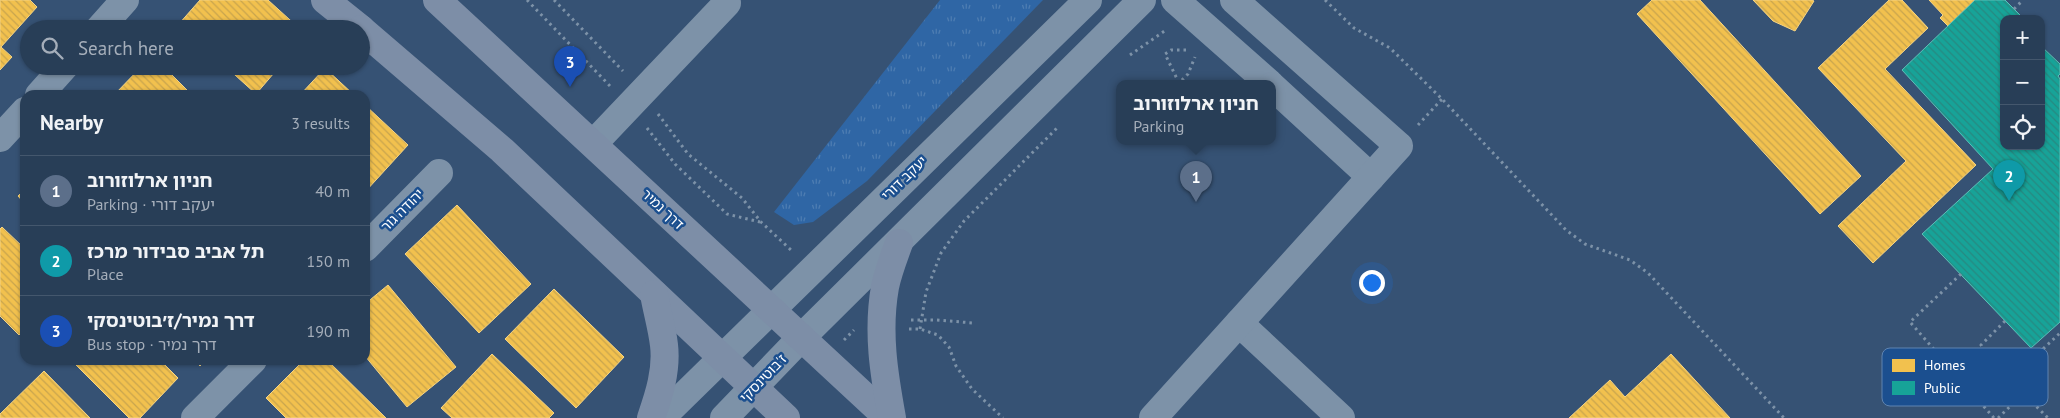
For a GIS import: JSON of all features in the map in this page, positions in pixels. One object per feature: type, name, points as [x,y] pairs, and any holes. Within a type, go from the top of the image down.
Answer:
[{"type":"main road","points":[[325,0],[350,20]]},
{"type":"main road","name":"דרך נמיר","points":[[438,0],[888,418]]},
{"type":"main road","points":[[370,37],[502,150],[786,418]]},
{"type":"main road","points":[[892,418],[882,367],[883,322],[886,286],[898,243]]},
{"type":"main road","points":[[651,418],[659,394],[664,362],[664,344],[654,294]]},
{"type":"street","points":[[107,20],[125,0]]},
{"type":"street","name":"יעקב דורי","points":[[722,357],[1088,0]]},
{"type":"street","points":[[802,338],[1142,0]]},
{"type":"street","points":[[1153,418],[1400,146],[1234,0]]},
{"type":"street","points":[[594,144],[727,3]]},
{"type":"street","points":[[1182,6],[1266,80]]},
{"type":"street","points":[[43,90],[57,75]]},
{"type":"street","points":[[1276,90],[1371,177]]},
{"type":"street","points":[[0,138],[20,116]]},
{"type":"street","name":"יהודה גור","points":[[370,243],[439,173]]},
{"type":"street","points":[[1239,323],[1341,418]]},
{"type":"street","name":"ז'בוטינסקי","points":[[724,418],[802,338]]},
{"type":"street","points":[[660,418],[722,357]]},
{"type":"street","points":[[195,418],[248,365]]},
{"type":"path","points":[[1325,0],[1354,28],[1390,48],[1442,99],[1566,230],[1585,244],[1630,260],[1648,273],[1784,418]]},
{"type":"path","points":[[2014,9],[2023,0]]},
{"type":"path","points":[[1126,59],[1143,45],[1155,40],[1182,6]]},
{"type":"path","points":[[1178,80],[1165,54],[1171,50],[1187,50],[1196,54],[1188,74],[1182,80]]},
{"type":"path","points":[[1400,146],[1442,99]]},
{"type":"path","points":[[1003,418],[972,389],[956,366],[950,348],[944,341],[938,335],[920,329],[926,292],[932,272],[941,253],[964,221],[1062,122]]},
{"type":"path","points":[[760,222],[785,245]]},
{"type":"path","points":[[1933,348],[1910,322],[1961,274]]},
{"type":"path","points":[[883,322],[921,320],[972,324]]},
{"type":"path","points":[[1983,348],[1981,345],[2005,321]]},
{"type":"path","points":[[2044,348],[2060,333]]},
{"type":"path","points":[[1984,406],[1996,418],[2010,406]]},
{"type":"path","points":[[2036,406],[2048,418]]},
{"type":"green space","points":[[940,0],[1043,0],[867,181],[813,222],[794,225],[774,212]]},
{"type":"building: Homes","points":[[0,0],[30,0],[37,7],[25,20],[20,20],[20,26],[1,47],[12,57],[0,70]]},
{"type":"building: Homes","points":[[200,0],[268,0],[290,20],[182,20]]},
{"type":"building: Homes","points":[[1652,0],[1700,0],[1861,176],[1820,214],[1637,14]]},
{"type":"building: Homes","points":[[1753,0],[1814,1],[1795,31],[1773,21]]},
{"type":"building: Homes","points":[[1889,0],[1902,0],[1928,28],[1885,69],[1976,165],[1873,263],[1838,226],[1906,161],[1818,68]]},
{"type":"building: Homes","points":[[1929,0],[1975,0],[1948,26],[1940,18],[1943,15]]},
{"type":"building: Homes","points":[[133,75],[172,75],[187,90],[119,90]]},
{"type":"building: Homes","points":[[235,75],[272,75],[259,90],[252,90]]},
{"type":"building: Homes","points":[[319,75],[333,75],[349,90],[305,90]]},
{"type":"building: Homes","points":[[370,110],[408,145],[370,187]]},
{"type":"building: Homes","points":[[457,205],[531,284],[479,333],[405,254]]},
{"type":"building: Homes","points":[[2,227],[20,244],[19,335],[0,316],[0,229]]},
{"type":"building: Homes","points":[[388,285],[456,367],[407,407],[370,362],[370,300]]},
{"type":"building: Homes","points":[[554,289],[624,357],[576,408],[505,339]]},
{"type":"building: Homes","points":[[492,354],[554,413],[549,418],[452,418],[441,408]]},
{"type":"building: Homes","points":[[1671,354],[1730,418],[1569,418],[1610,380],[1625,397]]},
{"type":"building: Homes","points":[[76,365],[165,365],[178,378],[140,418],[129,418]]},
{"type":"building: Homes","points":[[299,365],[332,365],[386,418],[286,418],[266,398]]},
{"type":"building: Homes","points":[[44,371],[90,418],[0,418],[0,414]]},
{"type":"building: Public","points":[[1975,0],[2005,0],[2020,15],[2000,15],[2000,150],[2045,150],[2045,50],[2060,64],[2060,74],[2058,76],[2060,79],[2060,322],[2031,348],[1922,234],[1993,169],[1902,70]]},
{"type":"place","name":"דרך נמיר/ז׳בוטינסקי","points":[[570,87]]},
{"type":"place","name":"תל אביב סבידור מרכז","points":[[2009,201]]},
{"type":"place","name":"חניון ארלוזורוב","points":[[1196,202]]}]
